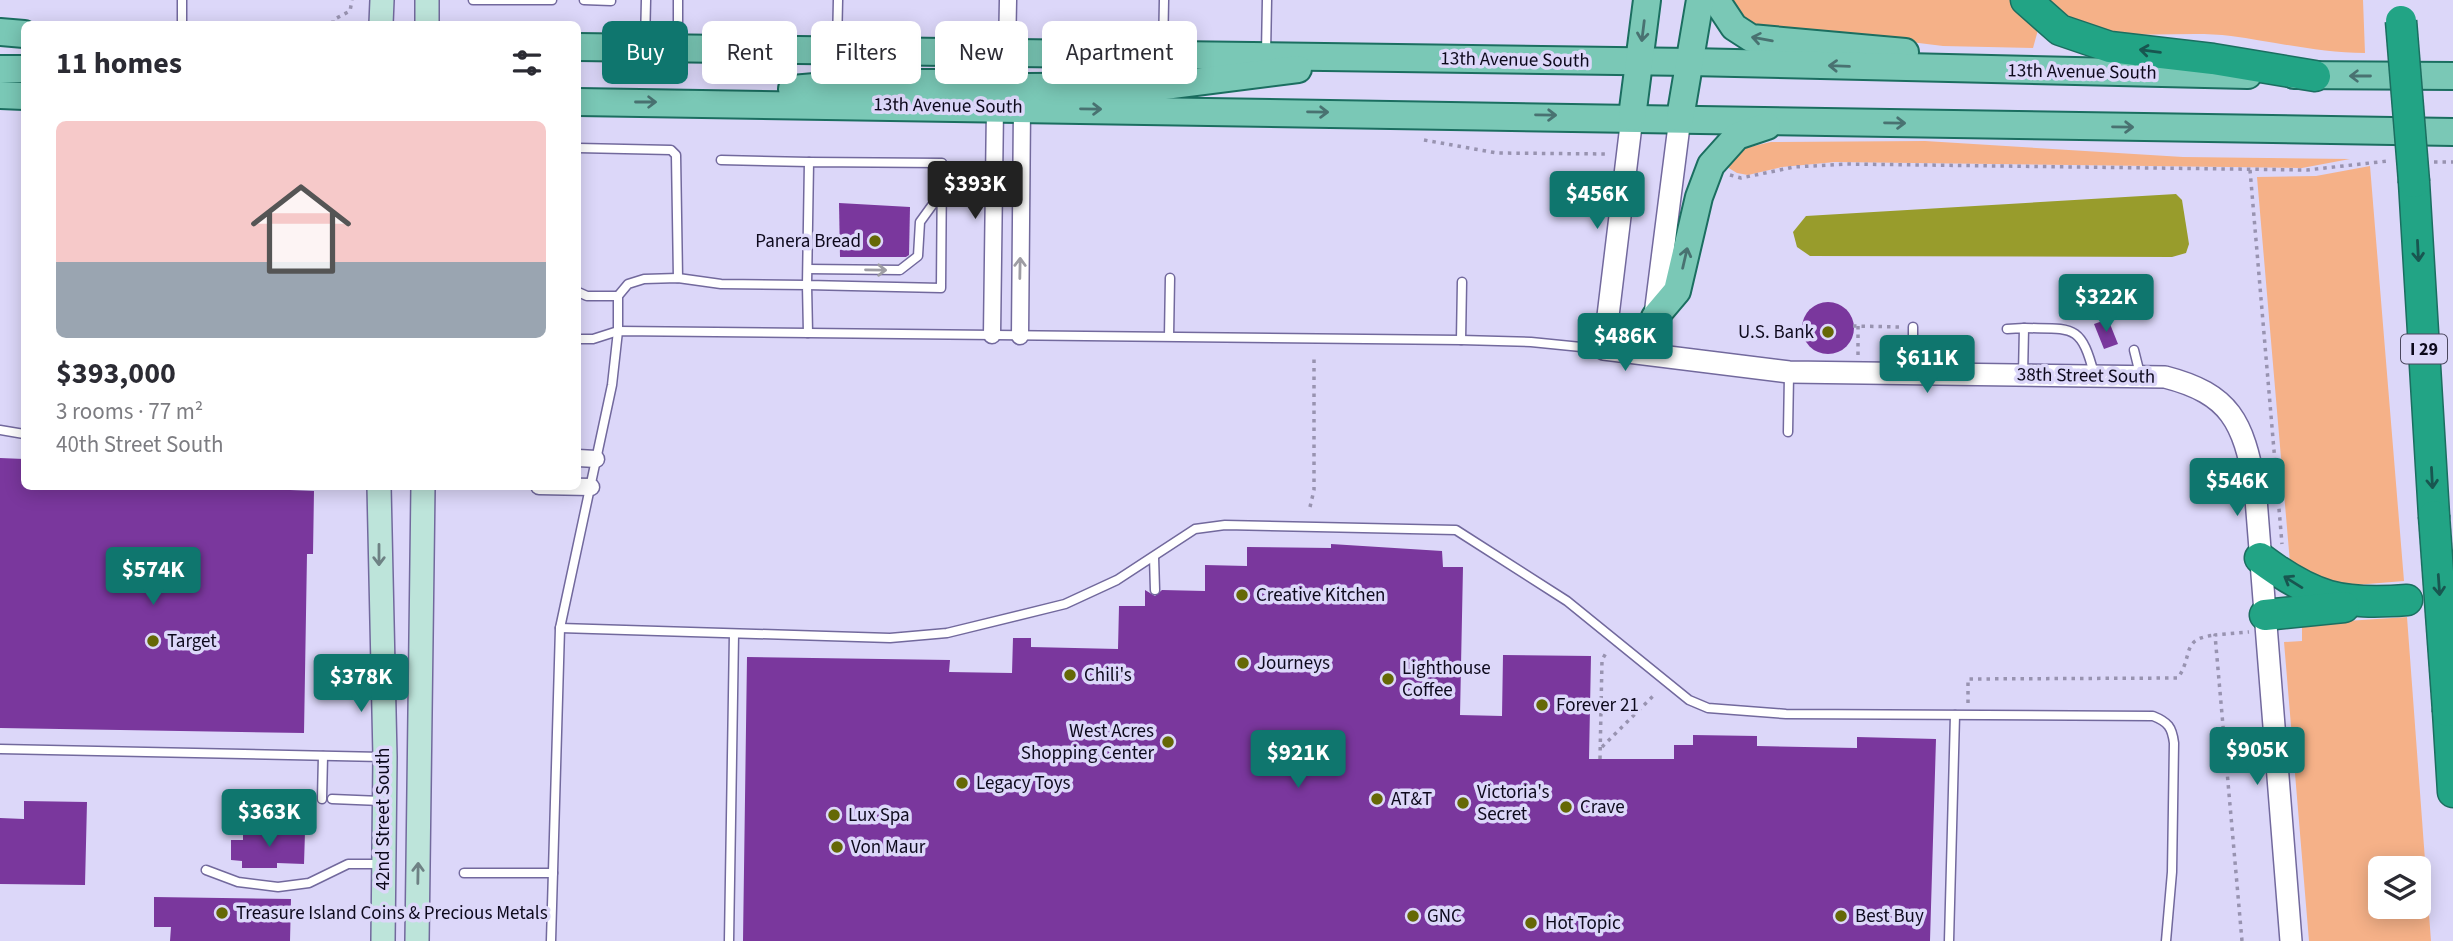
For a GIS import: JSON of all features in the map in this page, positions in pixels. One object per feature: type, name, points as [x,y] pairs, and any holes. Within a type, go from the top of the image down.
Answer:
[{"type":"highway","points":[[2026,0],[2060,30],[2110,47],[2213,59],[2315,76]]},
{"type":"highway","name":"I 29","points":[[2401,11],[2453,792]]},
{"type":"highway","points":[[2271,552],[2300,587],[2319,594],[2369,603]]},
{"type":"highway","points":[[2257,624],[2369,603],[2407,600]]},
{"type":"main road","points":[[382,0],[382,21]]},
{"type":"main road","points":[[427,0],[427,21]]},
{"type":"main road","points":[[1632,117],[1647,0]]},
{"type":"main road","points":[[1680,118],[1700,0]]},
{"type":"main road","points":[[1716,0],[1734,27],[1751,38],[1906,52],[2024,71]]},
{"type":"main road","points":[[0,32],[21,34]]},
{"type":"main road","name":"13th Avenue South","points":[[581,47],[602,47]]},
{"type":"main road","name":"13th Avenue South","points":[[688,48],[811,50]]},
{"type":"main road","name":"13th Avenue South","points":[[1197,55],[1690,62],[2315,76],[2453,76]]},
{"type":"main road","points":[[995,107],[1013,91],[1027,87],[1164,86],[1376,58]]},
{"type":"main road","points":[[0,69],[21,69]]},
{"type":"main road","points":[[708,103],[769,91],[861,83],[935,83]]},
{"type":"main road","points":[[0,95],[21,96]]},
{"type":"main road","name":"13th Avenue South","points":[[581,102],[2453,132]]},
{"type":"main road","points":[[1655,317],[1678,291],[1699,197],[1711,165],[1721,150],[1737,136],[1754,128],[1793,121]]},
{"type":"main road","name":"42nd Street South","points":[[379,490],[385,757],[383,941]]},
{"type":"main road","name":"42nd Street South","points":[[417,941],[423,490]]},
{"type":"street","points":[[1008,0],[1008,21]]},
{"type":"street","points":[[992,335],[995,107]]},
{"type":"street","points":[[1020,336],[1023,108]]},
{"type":"street","points":[[1604,349],[1632,117]]},
{"type":"street","points":[[1650,354],[1680,118]]},
{"type":"street","name":"38th Street South","points":[[1604,349],[1789,372],[2165,377],[2194,385],[2216,397],[2230,411],[2240,427],[2271,552],[2257,624],[2291,941]]},
{"type":"street","points":[[581,458],[596,459]]},
{"type":"street","points":[[581,487],[591,487]]},
{"type":"lane","points":[[182,0],[182,21]]},
{"type":"lane","points":[[473,0],[552,0]]},
{"type":"lane","points":[[584,0],[611,1]]},
{"type":"lane","points":[[646,0],[646,21]]},
{"type":"lane","points":[[678,0],[678,21]]},
{"type":"lane","points":[[838,0],[838,21]]},
{"type":"lane","points":[[1164,0],[1164,21]]},
{"type":"lane","points":[[1266,56],[1267,0]]},
{"type":"lane","points":[[581,148],[671,150],[679,164],[678,278]]},
{"type":"lane","points":[[551,941],[560,628],[612,385],[618,331],[618,296],[628,284],[644,279],[678,278],[721,284],[941,288],[942,163],[721,160]]},
{"type":"lane","points":[[808,333],[809,162]]},
{"type":"lane","points":[[808,269],[900,270],[909,265],[918,256],[920,222],[941,192]]},
{"type":"lane","points":[[1169,336],[1170,278]]},
{"type":"lane","points":[[1461,340],[1462,282]]},
{"type":"lane","points":[[581,293],[587,296],[618,296]]},
{"type":"lane","points":[[1913,327],[1913,374]]},
{"type":"lane","points":[[2023,375],[2024,328]]},
{"type":"lane","points":[[2007,329],[2068,329],[2085,342],[2095,377]]},
{"type":"lane","points":[[581,339],[593,339],[618,331],[1169,336],[1531,342],[1604,349]]},
{"type":"lane","points":[[2134,350],[2141,377]]},
{"type":"lane","points":[[1788,432],[1789,372]]},
{"type":"lane","points":[[0,430],[21,434]]},
{"type":"lane","points":[[560,628],[890,638],[947,633],[1065,604],[1117,580],[1195,529],[1217,526],[1456,530],[1567,601],[1689,700],[1708,708],[1786,714],[2153,716],[2165,721],[2172,729],[2174,743],[2172,872],[2166,941]]},
{"type":"lane","points":[[1154,557],[1155,590]]},
{"type":"lane","points":[[729,941],[734,634]]},
{"type":"lane","points":[[1949,941],[1955,715]]},
{"type":"lane","points":[[0,749],[385,757]]},
{"type":"lane","points":[[323,756],[327,799],[384,801]]},
{"type":"lane","points":[[206,870],[238,883],[278,887],[309,883],[348,864],[383,864]]},
{"type":"lane","points":[[464,873],[553,873]]},
{"type":"path","points":[[333,21],[350,11],[352,0]]},
{"type":"path","points":[[1421,140],[1454,143],[1497,153],[1604,154]]},
{"type":"path","points":[[1722,171],[1741,178],[1794,167],[1846,164],[2307,170],[2371,161]]},
{"type":"path","points":[[2250,170],[2271,552]]},
{"type":"path","points":[[1858,373],[1856,326],[1913,327]]},
{"type":"path","points":[[1310,508],[1314,490],[1314,356]]},
{"type":"path","points":[[1968,715],[1968,679],[2168,680],[2178,678],[2184,669],[2190,644],[2195,639],[2257,624]]},
{"type":"path","points":[[2215,635],[2242,941]]},
{"type":"path","points":[[1600,759],[1602,660],[1606,653]]},
{"type":"path","points":[[1600,748],[1655,694]]},
{"type":"shaded area","points":[[1727,0],[2013,0],[2038,30],[2033,48],[1943,46],[1854,35],[1763,30],[1743,20]]},
{"type":"shaded area","points":[[2045,0],[2363,0],[2365,53],[2314,49],[2207,34],[2109,32],[2064,16]]},
{"type":"shaded area","points":[[1925,141],[2183,157],[2350,159],[2302,168],[1835,162],[1782,167],[1748,175],[1727,167],[1741,149],[1771,142]]},
{"type":"shaded area","points":[[2370,166],[2404,581],[2331,587],[2290,563],[2257,177],[2316,176]]},
{"type":"shaded area","points":[[2176,194],[2182,200],[2189,244],[2186,253],[2172,257],[1810,256],[1797,247],[1793,232],[1806,216]]},
{"type":"shaded area","points":[[2407,617],[2425,856],[2368,856],[2368,919],[2429,919],[2431,941],[2309,941],[2284,642],[2302,641],[2302,624]]},
{"type":"building","name":"Panera Bread","points":[[839,203],[910,207],[909,255],[840,257]]},
{"type":"building","name":"U.S. Bank","points":[[1828,302],[1838,304],[1846,310],[1852,318],[1852,338],[1846,346],[1838,352],[1828,354],[1818,352],[1810,346],[1804,338],[1802,328],[1804,318],[1810,310],[1818,304]]},
{"type":"building","points":[[2108,319],[2118,344],[2104,349],[2094,324]]},
{"type":"building","name":"Target","points":[[0,458],[21,459],[21,490],[314,491],[313,554],[307,554],[304,733],[0,728]]},
{"type":"building","name":"West Acres Shopping Center","points":[[1331,544],[1442,551],[1443,567],[1463,567],[1460,715],[1502,716],[1503,655],[1591,656],[1589,759],[1674,759],[1674,745],[1693,745],[1693,735],[1757,736],[1757,746],[1857,748],[1857,737],[1936,739],[1930,941],[743,941],[747,657],[950,660],[949,672],[1012,673],[1013,638],[1031,638],[1031,647],[1118,649],[1119,606],[1145,606],[1145,590],[1155,596],[1162,590],[1205,591],[1205,565],[1247,566],[1247,547],[1331,548]]},
{"type":"building","points":[[24,801],[87,802],[85,885],[0,884],[0,818],[24,819]]},
{"type":"building","points":[[243,831],[305,832],[304,864],[277,863],[277,868],[242,868],[242,861],[231,860],[231,840],[243,840]]},
{"type":"building","name":"Treasure Island Coins & Precious Metals","points":[[154,897],[291,899],[290,941],[170,941],[171,927],[154,927]]},
{"type":"place","name":"Panera Bread","points":[[875,241]]},
{"type":"place","name":"U.S. Bank","points":[[1828,332]]},
{"type":"place","name":"Creative Kitchen","points":[[1242,595]]},
{"type":"place","name":"Target","points":[[153,641]]},
{"type":"place","name":"Journeys","points":[[1243,663]]},
{"type":"place","name":"Chili's","points":[[1070,675]]},
{"type":"place","name":"Lighthouse Coffee","points":[[1388,679]]},
{"type":"place","name":"Forever 21","points":[[1542,705]]},
{"type":"place","name":"West Acres Shopping Center","points":[[1168,742]]},
{"type":"place","name":"Legacy Toys","points":[[962,783]]},
{"type":"place","name":"AT&T","points":[[1377,799]]},
{"type":"place","name":"Victoria's Secret","points":[[1463,803]]},
{"type":"place","name":"Crave","points":[[1566,807]]},
{"type":"place","name":"Lux Spa","points":[[834,815]]},
{"type":"place","name":"Von Maur","points":[[837,847]]},
{"type":"place","name":"Treasure Island Coins & Precious Metals","points":[[222,913]]},
{"type":"place","name":"GNC","points":[[1413,916]]},
{"type":"place","name":"Best Buy","points":[[1841,916]]},
{"type":"place","name":"Hot Topic","points":[[1531,923]]}]
